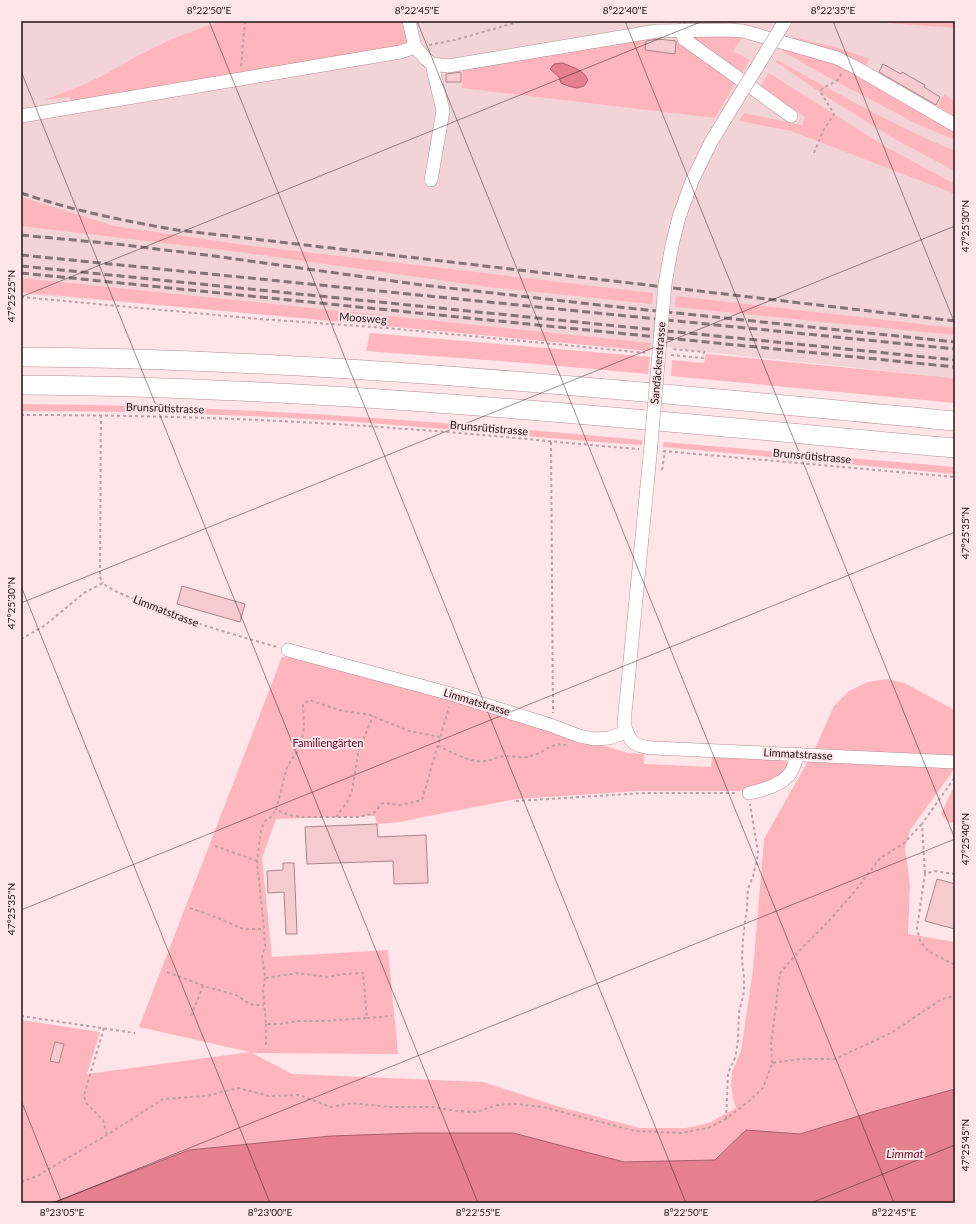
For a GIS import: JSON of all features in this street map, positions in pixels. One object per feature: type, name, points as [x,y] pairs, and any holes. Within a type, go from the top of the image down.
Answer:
[{"type":"highway","points":[[21,357],[103,358],[227,363],[440,376],[665,394],[955,421]]},
{"type":"highway","points":[[21,384],[219,390],[448,404],[955,448]]},
{"type":"street","points":[[409,21],[415,47],[432,64],[448,66],[657,31],[743,31],[837,58],[955,125]]},
{"type":"street","name":"Sandäckerstrasse","points":[[626,732],[624,723],[666,277],[672,245],[679,217],[692,181],[711,142],[785,21]]},
{"type":"street","points":[[682,30],[684,39],[791,116]]},
{"type":"street","points":[[21,116],[400,52],[415,47]]},
{"type":"street","points":[[431,180],[443,111],[432,64]]},
{"type":"street","name":"Limmatstrasse","points":[[288,650],[453,694],[580,736],[594,739],[609,738],[626,732],[633,743],[641,747],[955,762]]},
{"type":"street","points":[[749,793],[780,783],[791,772],[798,754]]},
{"type":"path","points":[[240,79],[245,21]]},
{"type":"path","points":[[415,47],[455,40],[521,21]]},
{"type":"path","points":[[814,153],[823,131],[834,114],[820,91],[822,88],[838,80]]},
{"type":"path","name":"Moosweg","points":[[21,297],[260,319],[387,328],[648,353]]},
{"type":"path","points":[[669,348],[704,352],[703,358],[671,355]]},
{"type":"path","name":"Brunsrütistrasse","points":[[21,415],[101,415],[320,423],[489,435],[650,451],[955,477]]},
{"type":"path","points":[[21,639],[44,626],[84,593],[103,583],[100,577],[101,415]]},
{"type":"path","points":[[551,442],[553,726]]},
{"type":"path","name":"Limmatstrasse","points":[[103,583],[107,587],[126,596],[181,618],[288,650]]},
{"type":"path","points":[[276,810],[293,816],[302,817],[367,816],[375,812],[381,804],[384,803],[400,805],[422,800],[453,694]]},
{"type":"path","points":[[266,1046],[263,990],[265,978],[262,956],[265,946],[256,861],[261,830],[265,821],[271,817],[276,810],[287,767],[298,750],[302,739],[304,727],[303,709],[305,702],[310,700],[339,710],[373,716],[409,731],[440,737]]},
{"type":"path","points":[[336,817],[347,802],[352,791],[358,753],[373,716]]},
{"type":"path","points":[[438,746],[468,759],[484,761],[506,756],[530,757],[558,744],[570,746]]},
{"type":"path","points":[[21,1182],[37,1176],[107,1135],[163,1098],[206,1096],[238,1088],[269,1096],[299,1095],[331,1107],[353,1103],[389,1107],[433,1107],[457,1111],[477,1112],[497,1105],[515,1104],[543,1107],[635,1131],[680,1133],[708,1128],[726,1119],[749,1102],[763,1088],[772,1063],[771,1044],[780,973],[802,948],[833,917],[880,858],[903,844],[922,824],[955,777]]},
{"type":"path","points":[[516,801],[644,793],[749,793],[758,852],[753,876],[748,889],[742,959],[744,992],[739,1012],[738,1041],[735,1058],[728,1075],[726,1119]]},
{"type":"path","points":[[922,824],[925,874],[916,928],[920,941],[928,951],[955,965]]},
{"type":"path","points":[[215,846],[256,861]]},
{"type":"path","points":[[925,874],[934,870],[955,874]]},
{"type":"path","points":[[190,908],[223,920],[243,930],[264,929]]},
{"type":"path","points":[[167,972],[236,995],[248,1003],[254,1005],[264,1005]]},
{"type":"path","points":[[265,978],[297,973],[328,977],[363,973],[367,1018]]},
{"type":"path","points":[[191,1016],[203,985]]},
{"type":"path","points":[[772,1063],[801,1059],[836,1059],[891,1033],[942,999],[955,996]]},
{"type":"path","points":[[21,1016],[135,1033]]},
{"type":"path","points":[[266,1024],[392,1016]]},
{"type":"path","points":[[104,1028],[84,1096],[86,1103],[103,1120],[107,1135]]},
{"type":"shaded area","points":[[21,21],[955,21],[955,378],[629,343],[21,294],[21,223],[108,226],[21,198]]},
{"type":"green space","points":[[219,21],[405,21],[409,39],[404,47],[72,104],[70,97],[44,100],[83,85],[172,39]]},
{"type":"green space","points":[[871,21],[955,21],[955,28],[900,24]]},
{"type":"green space","points":[[695,35],[743,36],[733,51],[750,60],[741,74],[692,39]]},
{"type":"green space","points":[[646,37],[645,50],[674,54],[676,41],[736,82],[715,118],[462,88],[463,68]]},
{"type":"green space","points":[[792,37],[835,47],[870,59],[864,67],[789,41]]},
{"type":"green space","points":[[785,46],[842,66],[955,131],[955,140],[917,124],[824,75],[782,51]]},
{"type":"green space","points":[[777,60],[842,96],[955,151],[955,171],[900,142],[833,101],[776,62]]},
{"type":"green space","points":[[769,73],[886,147],[955,184],[955,194],[791,131],[739,121],[744,113],[802,125],[805,117],[760,87]]},
{"type":"green space","points":[[945,95],[955,101],[955,121],[935,110]]},
{"type":"green space","points":[[21,197],[114,226],[238,244],[653,293],[652,304],[489,287],[246,253],[21,226]]},
{"type":"green space","points":[[21,278],[651,343],[650,351],[21,292]]},
{"type":"green space","points":[[676,296],[955,328],[955,335],[675,307]]},
{"type":"green space","points":[[370,333],[650,357],[648,374],[366,351]]},
{"type":"green space","points":[[706,354],[955,378],[955,403],[671,376],[672,360],[704,363]]},
{"type":"green space","points":[[21,404],[176,407],[332,415],[487,426],[642,440],[642,445],[327,420],[136,412],[21,411]]},
{"type":"green space","points":[[664,442],[955,467],[955,474],[663,447]]},
{"type":"green space","name":"Familiengärten","points":[[282,657],[302,659],[505,716],[628,753],[644,754],[644,764],[711,767],[712,757],[784,759],[787,762],[787,768],[785,773],[754,789],[739,791],[638,791],[516,799],[401,822],[377,824],[375,816],[276,819],[262,858],[272,957],[388,950],[398,1054],[252,1053],[292,1074],[483,1082],[560,1107],[640,1128],[686,1128],[709,1123],[736,1108],[731,1085],[732,1072],[741,1051],[753,970],[764,839],[816,747],[834,706],[849,691],[868,682],[887,679],[904,683],[955,710],[955,768],[910,830],[905,849],[910,884],[908,934],[955,942],[955,1089],[800,1134],[746,1130],[715,1160],[624,1162],[513,1133],[189,1150],[58,1202],[21,1203],[21,1020],[100,1032],[87,1074],[250,1052],[139,1027]]},
{"type":"green space","points":[[955,784],[955,822],[949,823],[941,814]]},
{"type":"water","points":[[563,63],[577,69],[586,76],[588,80],[584,86],[577,88],[561,83],[559,77],[550,69],[554,64]]},
{"type":"water","name":"Limmat","points":[[955,1089],[955,1203],[52,1203],[189,1150],[331,1136],[418,1133],[513,1133],[624,1162],[715,1160],[746,1130],[800,1134]]},
{"type":"building","points":[[658,39],[676,41],[675,54],[645,50],[646,41]]},
{"type":"building","points":[[883,64],[901,74],[902,72],[925,85],[924,87],[940,97],[936,105],[879,72]]},
{"type":"building","points":[[461,72],[461,82],[446,82],[446,74]]},
{"type":"building","points":[[182,586],[245,604],[240,622],[177,604]]},
{"type":"building","points":[[377,824],[378,837],[426,835],[428,883],[394,884],[393,861],[307,864],[305,827]]},
{"type":"building","points":[[283,863],[294,863],[297,934],[286,934],[284,892],[268,893],[267,871],[283,870]]},
{"type":"building","points":[[937,879],[955,884],[955,929],[925,921]]},
{"type":"building","points":[[55,1042],[64,1044],[59,1063],[50,1061]]},
{"type":"railway","points":[[21,193],[59,205],[137,223],[177,230],[955,321]]},
{"type":"railway","points":[[21,235],[116,244],[214,256],[422,285],[955,342]]},
{"type":"railway","points":[[21,255],[955,349]]},
{"type":"railway","points":[[21,266],[955,360]]},
{"type":"railway","points":[[21,273],[955,367]]}]
